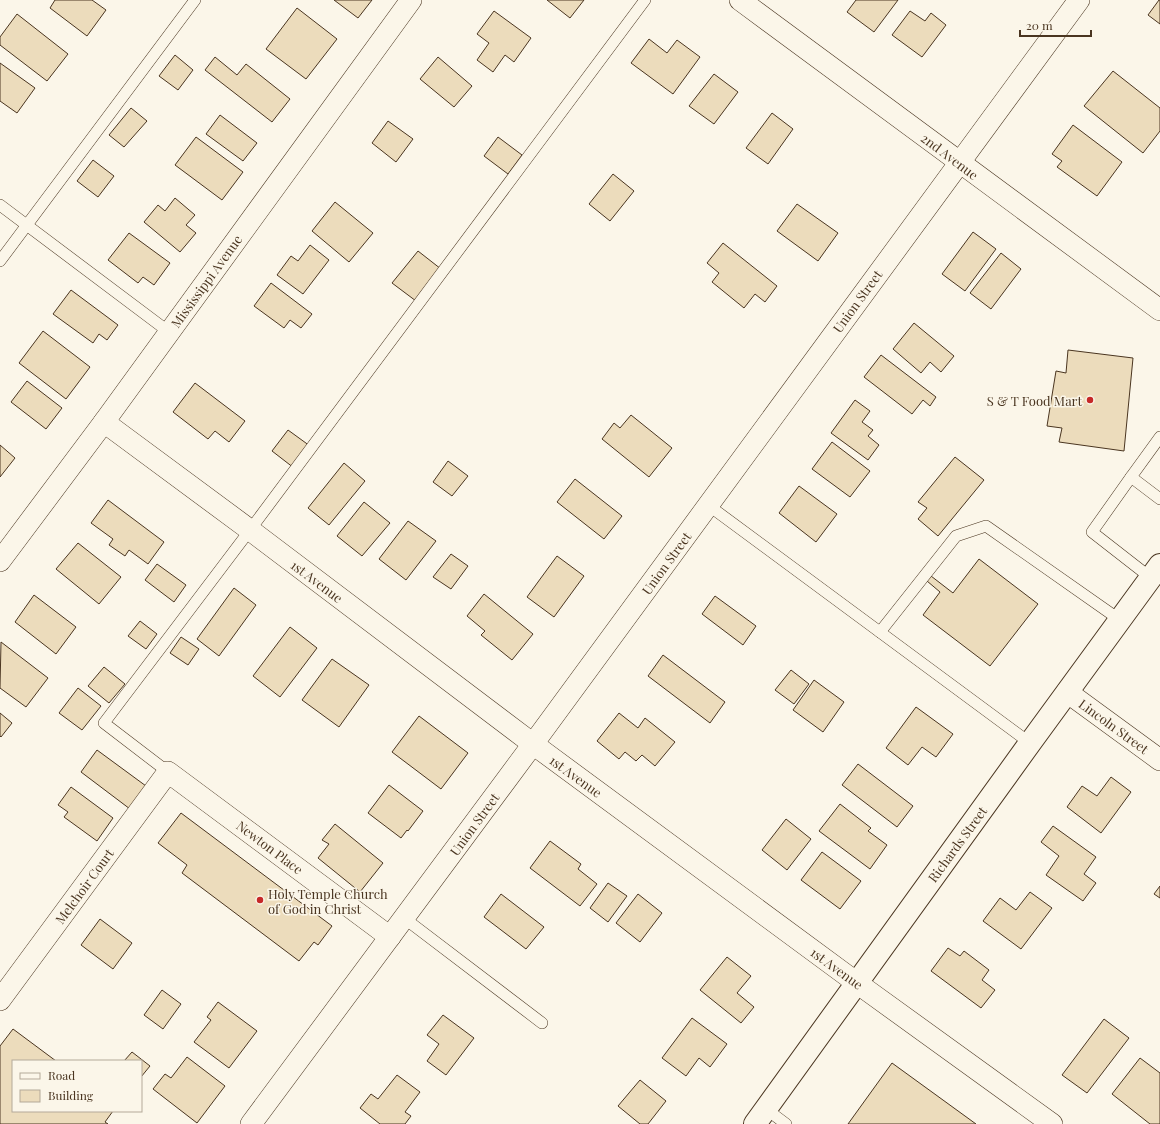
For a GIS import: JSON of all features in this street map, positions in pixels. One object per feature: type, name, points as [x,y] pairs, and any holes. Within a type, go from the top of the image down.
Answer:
[{"type":"street","name":"Mississippi Avenue","points":[[0,561],[104,422],[411,0]]},
{"type":"street","name":"2nd Avenue","points":[[740,0],[1160,310]]},
{"type":"street","name":"Union Street","points":[[251,1124],[533,744],[958,162],[1079,0]]},
{"type":"street","name":"1st Avenue","points":[[104,422],[250,530],[533,744],[857,983],[1052,1124]]},
{"type":"street","name":"Richards Street","points":[[761,1116],[1155,571]]},
{"type":"street","name":"Lincoln Street","points":[[1067,692],[1160,760]]},
{"type":"street","name":"Newton Place","points":[[168,772],[390,937]]},
{"type":"street","name":"Melchoir Court","points":[[0,1000],[168,772]]},
{"type":"lane","points":[[0,261],[195,0]]},
{"type":"lane","points":[[168,772],[104,723],[250,530],[645,0]]},
{"type":"lane","points":[[0,205],[169,332]]},
{"type":"lane","points":[[1155,571],[1092,532],[1160,437]]},
{"type":"lane","points":[[1131,477],[1160,499]]},
{"type":"lane","points":[[708,505],[1030,742]]},
{"type":"lane","points":[[880,632],[956,536],[986,526],[1120,620]]},
{"type":"lane","points":[[404,918],[542,1023]]},
{"type":"lane","points":[[761,1116],[786,1124]]},
{"type":"building","points":[[55,0],[92,0],[106,10],[87,36],[50,8]]},
{"type":"building","points":[[334,0],[372,0],[358,18]]},
{"type":"building","points":[[547,0],[584,0],[570,18]]},
{"type":"building","points":[[856,0],[898,0],[874,32],[847,12]]},
{"type":"building","points":[[1160,0],[1160,24],[1148,15]]},
{"type":"building","points":[[297,8],[337,39],[306,79],[266,49]]},
{"type":"building","points":[[494,11],[531,38],[514,62],[505,55],[493,72],[477,60],[489,43],[477,34]]},
{"type":"building","points":[[910,11],[925,21],[931,13],[946,25],[922,57],[892,35]]},
{"type":"building","points":[[17,14],[68,54],[47,81],[0,45],[0,37]]},
{"type":"building","points":[[649,39],[667,53],[677,40],[700,57],[673,94],[631,63]]},
{"type":"building","points":[[175,55],[193,70],[178,90],[159,76]]},
{"type":"building","points":[[215,57],[237,75],[246,64],[290,99],[272,122],[205,70]]},
{"type":"building","points":[[438,57],[472,86],[454,107],[420,79]]},
{"type":"building","points":[[0,63],[35,88],[17,113],[0,101]]},
{"type":"building","points":[[1113,71],[1160,108],[1160,131],[1143,153],[1084,106]]},
{"type":"building","points":[[714,74],[738,92],[714,124],[689,106]]},
{"type":"building","points":[[131,108],[147,121],[124,147],[109,135]]},
{"type":"building","points":[[772,113],[793,129],[768,164],[746,148]]},
{"type":"building","points":[[220,115],[257,143],[243,161],[206,134]]},
{"type":"building","points":[[388,121],[413,139],[396,162],[372,143]]},
{"type":"building","points":[[1073,125],[1122,162],[1097,196],[1057,167],[1062,161],[1052,154]]},
{"type":"building","points":[[196,137],[243,172],[222,200],[175,165]]},
{"type":"building","points":[[498,137],[522,155],[508,174],[484,156]]},
{"type":"building","points":[[93,160],[114,176],[98,197],[77,181]]},
{"type":"building","points":[[613,174],[634,191],[610,221],[589,204]]},
{"type":"building","points":[[175,198],[195,215],[186,225],[196,233],[180,252],[144,222],[158,205],[165,211]]},
{"type":"building","points":[[335,202],[373,233],[349,262],[312,231]]},
{"type":"building","points":[[797,204],[838,233],[818,261],[777,231]]},
{"type":"building","points":[[973,232],[996,249],[965,291],[942,274]]},
{"type":"building","points":[[129,233],[170,263],[154,285],[143,277],[138,283],[108,260]]},
{"type":"building","points":[[723,243],[777,286],[765,302],[755,294],[744,308],[712,282],[719,273],[707,263]]},
{"type":"building","points":[[310,245],[329,260],[303,294],[277,275],[291,256],[298,261]]},
{"type":"building","points":[[418,251],[441,269],[416,301],[392,283]]},
{"type":"building","points":[[1001,253],[1021,269],[991,309],[970,293]]},
{"type":"building","points":[[271,283],[312,314],[301,328],[290,320],[284,328],[254,306]]},
{"type":"building","points":[[71,290],[118,325],[107,340],[99,334],[93,343],[53,314]]},
{"type":"building","points":[[914,323],[954,356],[941,372],[930,362],[921,373],[893,349]]},
{"type":"building","points":[[43,331],[90,367],[66,399],[19,363]]},
{"type":"building","name":"S & T Food Mart","points":[[1068,350],[1133,358],[1124,451],[1059,442],[1062,428],[1047,426],[1056,371],[1066,373]]},
{"type":"building","points":[[881,355],[936,397],[930,406],[923,400],[912,414],[864,377]]},
{"type":"building","points":[[27,381],[62,408],[46,429],[11,402]]},
{"type":"building","points":[[195,383],[245,421],[229,442],[215,431],[208,439],[173,412]]},
{"type":"building","points":[[855,400],[870,411],[862,422],[873,430],[868,436],[879,445],[868,460],[831,433]]},
{"type":"building","points":[[631,415],[672,448],[649,477],[602,439],[614,423],[620,428]]},
{"type":"building","points":[[288,430],[310,446],[294,468],[272,451]]},
{"type":"building","points":[[832,442],[870,471],[850,497],[812,469]]},
{"type":"building","points":[[0,445],[15,458],[0,477]]},
{"type":"building","points":[[955,457],[984,480],[938,536],[918,519],[927,508],[918,502]]},
{"type":"building","points":[[448,461],[468,476],[452,496],[433,482]]},
{"type":"building","points":[[344,463],[365,481],[329,525],[308,508]]},
{"type":"building","points":[[575,479],[622,516],[604,539],[557,502]]},
{"type":"building","points":[[799,486],[837,514],[816,542],[779,513]]},
{"type":"building","points":[[108,500],[164,542],[148,564],[129,550],[125,556],[109,545],[113,539],[91,523]]},
{"type":"building","points":[[364,502],[390,523],[362,556],[337,536]]},
{"type":"building","points":[[408,521],[436,541],[406,580],[379,559]]},
{"type":"building","points":[[78,543],[121,577],[99,604],[56,569]]},
{"type":"building","points":[[451,554],[468,566],[451,589],[433,577]]},
{"type":"building","points":[[557,556],[584,576],[554,617],[527,597]]},
{"type":"building","points":[[979,559],[1038,604],[990,666],[923,615],[940,592],[927,581],[931,576],[953,593]]},
{"type":"building","points":[[157,564],[186,585],[174,602],[145,580]]},
{"type":"building","points":[[234,588],[256,605],[219,656],[197,639]]},
{"type":"building","points":[[484,594],[533,634],[512,660],[481,635],[485,631],[467,616]]},
{"type":"building","points":[[34,595],[76,627],[56,654],[15,622]]},
{"type":"building","points":[[715,596],[756,626],[743,645],[702,614]]},
{"type":"building","points":[[140,621],[157,634],[146,649],[128,636]]},
{"type":"building","points":[[290,627],[317,648],[280,697],[253,676]]},
{"type":"building","points":[[181,637],[199,649],[188,665],[170,653]]},
{"type":"building","points":[[1,642],[48,678],[26,707],[0,688]]},
{"type":"building","points":[[663,655],[725,702],[710,723],[648,676]]},
{"type":"building","points":[[332,659],[369,685],[339,727],[302,700]]},
{"type":"building","points":[[104,667],[125,684],[109,703],[88,686]]},
{"type":"building","points":[[791,670],[809,684],[794,704],[775,690]]},
{"type":"building","points":[[814,680],[844,702],[823,732],[793,710]]},
{"type":"building","points":[[78,688],[101,706],[82,730],[59,713]]},
{"type":"building","points":[[916,707],[953,734],[936,757],[922,747],[908,765],[886,748]]},
{"type":"building","points":[[0,713],[12,723],[1,737],[0,736]]},
{"type":"building","points":[[619,713],[638,728],[645,718],[675,742],[655,766],[642,755],[636,761],[625,752],[619,759],[597,741]]},
{"type":"building","points":[[419,716],[468,753],[441,789],[392,752]]},
{"type":"building","points":[[97,750],[146,786],[130,809],[81,772]]},
{"type":"building","points":[[858,764],[913,806],[897,827],[842,785]]},
{"type":"building","points":[[1111,777],[1131,792],[1101,833],[1067,807],[1082,786],[1097,796]]},
{"type":"building","points":[[389,785],[423,811],[401,838],[368,813]]},
{"type":"building","points":[[71,787],[113,818],[97,841],[64,817],[68,812],[58,805]]},
{"type":"building","points":[[840,804],[871,828],[868,831],[887,845],[870,869],[819,831]]},
{"type":"building","points":[[181,813],[332,926],[318,945],[314,942],[299,961],[182,873],[187,865],[158,843]]},
{"type":"building","points":[[786,819],[811,839],[787,870],[762,850]]},
{"type":"building","points":[[335,824],[383,863],[360,892],[318,858],[329,844],[322,840]]},
{"type":"building","points":[[1053,826],[1096,857],[1084,874],[1096,883],[1083,901],[1046,875],[1059,856],[1041,842]]},
{"type":"building","points":[[550,841],[581,864],[578,869],[597,884],[580,906],[530,868]]},
{"type":"building","points":[[822,852],[861,881],[840,909],[801,880]]},
{"type":"building","points":[[608,883],[627,896],[608,922],[590,908]]},
{"type":"building","points":[[1160,886],[1160,898],[1154,894]]},
{"type":"building","points":[[1030,892],[1052,908],[1021,949],[983,921],[1000,898],[1016,910]]},
{"type":"building","points":[[501,894],[544,927],[526,949],[484,917]]},
{"type":"building","points":[[638,894],[662,913],[640,942],[616,923]]},
{"type":"building","points":[[100,919],[132,943],[113,969],[81,945]]},
{"type":"building","points":[[948,948],[960,956],[964,951],[989,970],[982,980],[995,990],[981,1008],[931,971]]},
{"type":"building","points":[[727,957],[751,976],[737,993],[754,1007],[741,1023],[700,990]]},
{"type":"building","points":[[162,990],[181,1004],[163,1029],[144,1015]]},
{"type":"building","points":[[218,1002],[257,1031],[229,1068],[194,1042],[211,1020],[207,1017]]},
{"type":"building","points":[[443,1015],[474,1038],[446,1075],[427,1061],[439,1044],[427,1035]]},
{"type":"building","points":[[692,1018],[727,1044],[710,1067],[699,1058],[686,1076],[662,1058]]},
{"type":"building","points":[[1104,1019],[1129,1038],[1087,1093],[1062,1075]]},
{"type":"building","points":[[13,1029],[55,1060],[12,1060],[12,1112],[112,1112],[105,1122],[108,1124],[0,1124],[0,1046]]},
{"type":"building","points":[[132,1052],[150,1066],[142,1076],[142,1060],[125,1060]]},
{"type":"building","points":[[187,1057],[225,1086],[197,1123],[153,1089],[165,1074],[171,1078]]},
{"type":"building","points":[[1140,1058],[1160,1073],[1160,1124],[1150,1124],[1112,1094]]},
{"type":"building","points":[[892,1063],[976,1124],[848,1124]]},
{"type":"building","points":[[397,1075],[420,1092],[405,1112],[411,1116],[405,1124],[380,1124],[360,1108],[371,1094],[378,1099]]},
{"type":"building","points":[[640,1080],[666,1101],[648,1124],[640,1124],[618,1106]]},
{"type":"place","name":"S & T Food Mart","points":[[1090,400]]},
{"type":"place","name":"Holy Temple Church of God in Christ","points":[[260,900]]}]
